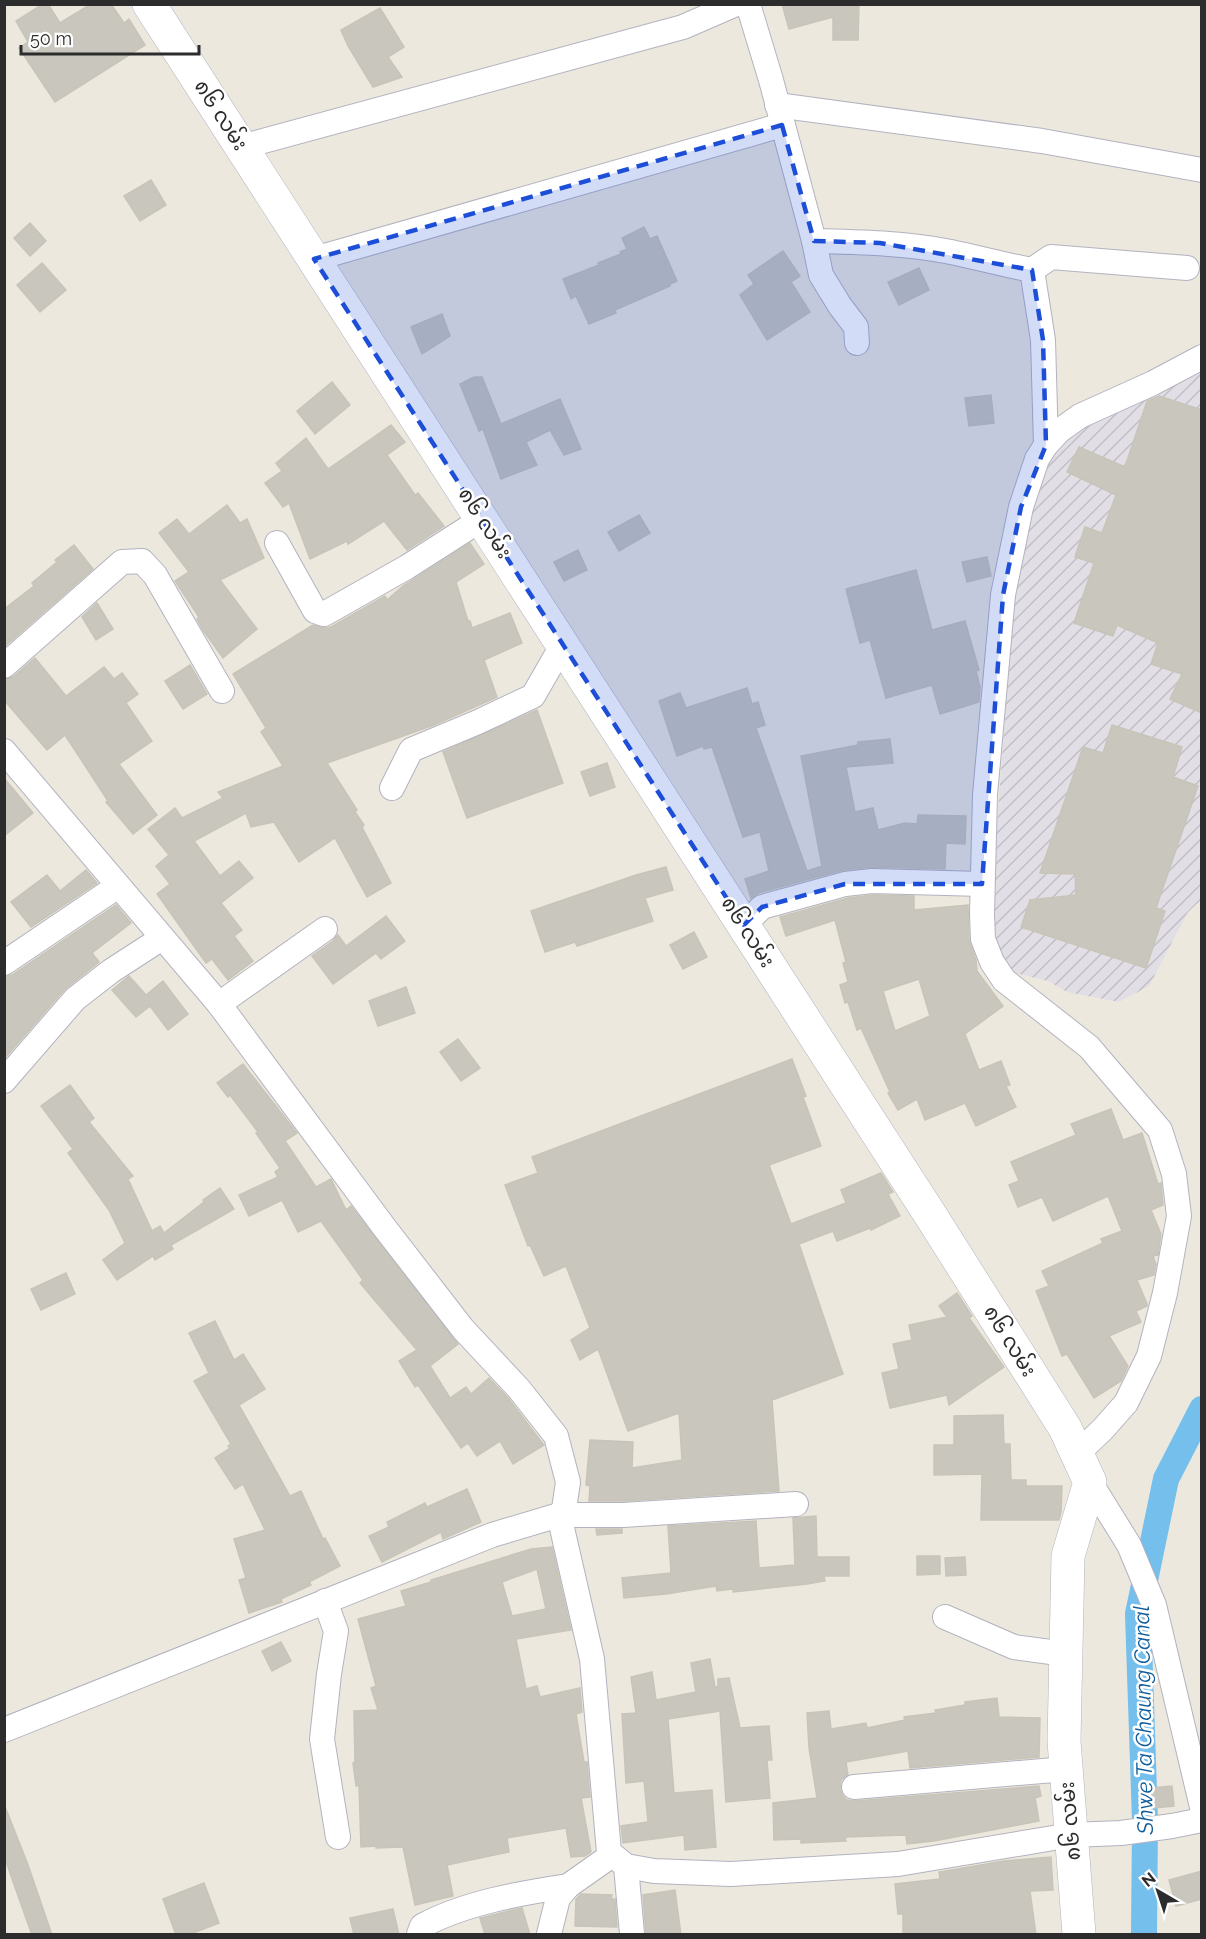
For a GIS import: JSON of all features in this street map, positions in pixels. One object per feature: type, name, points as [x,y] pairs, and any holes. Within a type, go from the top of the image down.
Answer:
[{"type":"street","name":"၈၆ လမ်း","points":[[149,4],[744,925],[1065,1428],[1083,1468],[1068,1556],[1064,1741],[1079,1935]]},
{"type":"street","points":[[241,147],[683,27],[736,4]]},
{"type":"street","points":[[747,4],[771,80],[821,275],[856,327],[857,343]]},
{"type":"street","points":[[314,259],[780,115],[1042,141],[1202,170]]},
{"type":"street","points":[[814,241],[892,244],[951,252],[996,264],[1032,270],[1052,257],[1187,268]]},
{"type":"street","points":[[1032,270],[1043,340],[1046,445]]},
{"type":"street","points":[[1202,357],[1080,416],[1059,431],[1037,459],[1021,507],[1003,595],[985,795],[982,884],[983,939],[992,962],[1004,980],[1089,1047],[1119,1081],[1160,1130],[1174,1174],[1179,1216],[1165,1293],[1149,1356],[1126,1403],[1103,1429],[1083,1468],[1129,1545],[1154,1605],[1202,1807]]},
{"type":"street","points":[[277,543],[315,611],[324,614],[407,567],[482,519]]},
{"type":"street","points":[[4,666],[122,562],[142,561],[155,575],[222,691]]},
{"type":"street","points":[[392,788],[411,750],[533,696],[563,644]]},
{"type":"street","points":[[4,751],[219,1004],[384,1227],[457,1320],[519,1389],[556,1436],[568,1482],[564,1509],[560,1515],[592,1659],[609,1852],[619,1860],[654,1871],[731,1874],[898,1864],[1071,1836],[1121,1833],[1202,1820]]},
{"type":"street","points":[[744,925],[762,907],[845,884],[872,880],[982,884]]},
{"type":"street","points":[[4,963],[118,886]]},
{"type":"street","points":[[219,1004],[325,929]]},
{"type":"street","points":[[4,1081],[75,999],[111,971],[162,938]]},
{"type":"street","points":[[4,1730],[492,1535],[560,1515],[623,1515],[796,1504]]},
{"type":"street","points":[[325,1601],[336,1630],[322,1738],[338,1837]]},
{"type":"street","points":[[945,1617],[1014,1647],[1066,1654]]},
{"type":"street","points":[[854,1787],[1066,1768]]},
{"type":"street","points":[[419,1935],[422,1926],[438,1918],[521,1893],[568,1886],[619,1860]]},
{"type":"street","points":[[619,1860],[632,1935]]},
{"type":"street","points":[[549,1935],[558,1898],[568,1886]]},
{"type":"highlighted area","points":[[782,125],[814,241],[880,243],[1032,270],[1043,340],[1046,445],[1021,507],[1003,595],[982,884],[845,884],[762,907],[744,925],[314,259]]},
{"type":"shaded area","points":[[1201,364],[1201,900],[1188,912],[1149,986],[1119,1002],[1067,992],[1048,981],[1015,973],[988,941],[1005,719],[1008,593],[1053,437]]},
{"type":"building","points":[[43,4],[48,4],[60,23],[91,4],[111,4],[124,23],[129,19],[145,45],[55,102],[19,48],[28,42],[16,21]]},
{"type":"building","points":[[782,4],[859,4],[858,40],[833,40],[833,17],[789,29]]},
{"type":"building","points":[[380,8],[404,47],[388,57],[402,77],[373,87],[341,30]]},
{"type":"building","points":[[151,180],[166,205],[140,221],[124,196]]},
{"type":"building","points":[[30,223],[46,241],[30,256],[14,238]]},
{"type":"building","points":[[644,227],[650,239],[657,236],[677,281],[615,310],[616,313],[589,324],[576,296],[571,299],[563,279],[621,254],[620,252],[627,249],[622,238]]},
{"type":"building","points":[[783,251],[800,276],[791,282],[810,312],[767,340],[740,295],[754,284],[748,275]]},
{"type":"building","points":[[42,263],[66,290],[40,312],[17,285]]},
{"type":"building","points":[[919,268],[929,290],[899,305],[888,282]]},
{"type":"building","points":[[442,314],[450,336],[422,354],[411,327]]},
{"type":"building","points":[[474,377],[482,377],[501,424],[560,399],[581,449],[564,455],[550,430],[526,442],[537,465],[501,479],[483,429],[479,431],[460,384]]},
{"type":"building","points":[[332,382],[350,405],[315,434],[297,411]]},
{"type":"building","points":[[991,395],[994,423],[969,426],[965,398]]},
{"type":"building","points":[[1159,396],[1202,410],[1202,713],[1170,699],[1182,674],[1151,664],[1158,643],[1117,625],[1113,636],[1074,623],[1094,563],[1075,557],[1085,527],[1102,533],[1116,495],[1067,472],[1079,447],[1125,467],[1147,401]]},
{"type":"building","points":[[391,425],[405,442],[387,455],[415,495],[418,493],[444,526],[407,550],[384,521],[348,544],[347,541],[310,559],[289,503],[283,507],[265,483],[282,471],[276,463],[306,438],[328,469]]},
{"type":"building","points":[[227,505],[240,523],[247,519],[264,558],[220,580],[257,629],[223,658],[203,630],[197,619],[199,617],[175,581],[189,572],[159,533],[177,519],[189,534]]},
{"type":"building","points":[[639,515],[650,533],[619,551],[608,532]]},
{"type":"building","points":[[470,543],[484,564],[456,582],[468,621],[472,628],[510,613],[522,643],[484,660],[497,697],[434,725],[327,763],[357,810],[355,812],[364,825],[362,827],[391,883],[367,897],[335,838],[299,862],[274,822],[251,827],[246,813],[194,841],[220,876],[239,861],[253,878],[221,903],[242,930],[234,936],[253,961],[228,980],[212,959],[206,963],[157,894],[170,884],[156,866],[169,855],[148,829],[175,808],[182,818],[223,798],[218,792],[283,766],[261,732],[266,728],[233,674],[313,625],[331,627],[385,596],[387,600],[403,586]]},
{"type":"building","points":[[74,545],[93,569],[4,647],[4,609],[34,586],[32,583]]},
{"type":"building","points":[[578,550],[587,570],[564,581],[554,562]]},
{"type":"building","points":[[987,557],[991,576],[967,582],[962,562]]},
{"type":"building","points":[[916,570],[932,630],[965,621],[979,670],[976,671],[980,687],[979,702],[940,714],[932,685],[886,698],[870,640],[860,643],[846,589]]},
{"type":"building","points":[[97,603],[113,629],[96,640],[82,617]]},
{"type":"building","points":[[35,658],[66,696],[104,667],[114,679],[122,673],[138,694],[126,703],[152,741],[119,764],[157,815],[133,834],[106,802],[108,801],[65,735],[47,750],[4,700],[4,680],[13,677]]},
{"type":"building","points":[[190,665],[207,694],[183,709],[165,681]]},
{"type":"building","points":[[747,688],[752,704],[758,702],[765,725],[756,728],[807,871],[822,866],[801,756],[858,745],[858,742],[890,739],[893,763],[846,767],[855,812],[873,808],[878,830],[905,823],[917,824],[918,815],[966,816],[965,844],[946,843],[945,869],[872,867],[843,870],[758,893],[751,898],[745,879],[769,871],[760,832],[743,837],[712,747],[704,749],[703,746],[677,756],[659,701],[680,693],[686,708]]},
{"type":"building","points":[[537,710],[563,783],[467,818],[443,752]]},
{"type":"building","points":[[1112,725],[1182,747],[1173,777],[1198,786],[1156,908],[1165,911],[1146,968],[1021,927],[1030,900],[1076,895],[1075,874],[1040,873],[1083,747],[1103,753]]},
{"type":"building","points":[[607,763],[615,787],[590,796],[581,772]]},
{"type":"building","points":[[4,778],[33,813],[4,836]]},
{"type":"building","points":[[666,867],[673,890],[645,898],[653,921],[577,946],[575,942],[545,952],[531,911]]},
{"type":"building","points":[[86,870],[97,883],[31,927],[11,902],[47,875],[60,891]]},
{"type":"building","points":[[873,895],[914,896],[914,910],[968,905],[969,940],[977,971],[1003,1006],[965,1034],[979,1070],[1001,1061],[1010,1085],[1006,1086],[1016,1107],[976,1126],[965,1103],[925,1120],[917,1099],[898,1110],[888,1093],[890,1092],[861,1028],[857,1030],[848,1002],[845,1003],[840,985],[848,982],[843,963],[846,962],[835,920],[786,936],[780,917],[848,898]],"holes":[[[919,979],[930,1016],[895,1031],[883,991]]]},
{"type":"building","points":[[116,905],[131,923],[92,953],[99,962],[64,990],[4,1059],[4,977],[12,975]]},
{"type":"building","points":[[386,916],[405,941],[381,959],[376,953],[333,984],[312,956],[338,935],[346,946]]},
{"type":"building","points":[[694,932],[707,957],[683,969],[670,945]]},
{"type":"building","points":[[129,976],[146,995],[163,981],[188,1014],[168,1030],[150,1006],[136,1017],[112,990]]},
{"type":"building","points":[[406,987],[415,1013],[378,1026],[369,1001]]},
{"type":"building","points":[[458,1039],[480,1068],[461,1081],[440,1052]]},
{"type":"building","points":[[792,1059],[821,1146],[769,1165],[791,1224],[846,1203],[841,1190],[881,1173],[893,1192],[888,1194],[900,1216],[871,1230],[870,1228],[837,1241],[833,1231],[799,1244],[843,1374],[772,1400],[779,1491],[589,1501],[590,1486],[586,1485],[590,1440],[633,1442],[632,1468],[682,1460],[679,1413],[628,1431],[598,1349],[580,1360],[571,1340],[590,1328],[566,1266],[544,1276],[530,1245],[528,1246],[505,1185],[538,1173],[532,1157]]},
{"type":"building","points":[[243,1064],[297,1133],[285,1141],[316,1187],[331,1179],[346,1210],[351,1206],[458,1344],[430,1366],[450,1398],[466,1387],[471,1394],[489,1378],[508,1398],[544,1445],[513,1464],[500,1441],[477,1456],[468,1443],[461,1448],[418,1385],[415,1387],[399,1361],[417,1350],[360,1283],[363,1280],[321,1221],[298,1232],[282,1200],[249,1216],[239,1195],[278,1177],[275,1172],[280,1168],[256,1133],[258,1132],[230,1095],[228,1097],[217,1083]]},
{"type":"building","points":[[70,1085],[94,1118],[89,1122],[133,1176],[128,1179],[152,1231],[160,1226],[164,1233],[220,1188],[234,1209],[171,1245],[173,1249],[155,1260],[153,1256],[117,1280],[103,1260],[125,1243],[109,1210],[68,1153],[73,1149],[41,1106]]},
{"type":"building","points":[[1111,1109],[1123,1140],[1142,1133],[1158,1184],[1161,1183],[1163,1205],[1151,1210],[1161,1234],[1158,1255],[1153,1256],[1156,1264],[1154,1275],[1137,1280],[1147,1304],[1136,1311],[1141,1322],[1109,1336],[1128,1366],[1121,1381],[1094,1398],[1067,1354],[1062,1356],[1036,1291],[1049,1286],[1042,1271],[1103,1243],[1101,1239],[1122,1231],[1108,1196],[1053,1221],[1042,1197],[1018,1207],[1009,1185],[1019,1181],[1011,1162],[1076,1135],[1071,1124]]},
{"type":"building","points":[[66,1273],[75,1294],[41,1310],[31,1289]]},
{"type":"building","points":[[957,1293],[972,1316],[969,1318],[1004,1367],[949,1405],[947,1395],[890,1408],[882,1373],[899,1369],[893,1344],[912,1340],[909,1325],[947,1317],[939,1306]]},
{"type":"building","points":[[215,1321],[234,1360],[243,1354],[265,1389],[239,1405],[290,1496],[301,1491],[323,1539],[325,1538],[340,1566],[309,1582],[311,1585],[281,1599],[282,1602],[249,1613],[239,1580],[246,1578],[234,1539],[265,1530],[243,1484],[235,1489],[215,1458],[230,1448],[228,1446],[231,1444],[194,1381],[209,1373],[189,1333]]},
{"type":"building","points":[[1003,1415],[1004,1444],[1010,1444],[1011,1480],[1026,1480],[1026,1486],[1062,1486],[1059,1520],[981,1520],[982,1474],[934,1475],[934,1445],[954,1445],[954,1416]]},
{"type":"building","points":[[467,1489],[481,1522],[443,1539],[441,1532],[382,1562],[369,1536],[389,1527],[387,1522],[425,1503],[427,1507]]},
{"type":"building","points":[[816,1516],[817,1557],[849,1557],[849,1576],[824,1576],[825,1581],[733,1592],[733,1589],[717,1591],[716,1586],[624,1598],[622,1578],[671,1573],[668,1526],[756,1521],[759,1568],[795,1565],[793,1518]]},
{"type":"building","points":[[596,1529],[622,1529],[622,1533],[597,1535]]},
{"type":"building","points":[[552,1547],[571,1630],[516,1639],[526,1689],[537,1686],[540,1697],[580,1688],[582,1712],[576,1714],[584,1762],[587,1762],[590,1797],[581,1798],[591,1852],[585,1856],[571,1857],[566,1828],[507,1838],[509,1852],[447,1865],[453,1896],[415,1905],[403,1847],[361,1847],[359,1785],[356,1786],[353,1763],[355,1762],[354,1711],[378,1710],[371,1688],[376,1686],[358,1619],[406,1606],[401,1591],[531,1549]],"holes":[[[537,1569],[546,1609],[512,1616],[502,1582]]]},
{"type":"building","points":[[917,1556],[940,1556],[940,1574],[917,1575]]},
{"type":"building","points":[[965,1557],[966,1575],[946,1576],[945,1558]]},
{"type":"building","points":[[281,1642],[291,1661],[272,1671],[262,1651]]},
{"type":"building","points":[[710,1659],[715,1687],[718,1687],[718,1679],[729,1678],[740,1728],[769,1726],[772,1760],[767,1760],[770,1798],[726,1802],[720,1711],[668,1719],[674,1793],[712,1790],[716,1847],[685,1850],[684,1835],[623,1843],[621,1826],[648,1822],[644,1781],[626,1783],[622,1714],[636,1713],[631,1677],[652,1672],[656,1700],[696,1692],[691,1663]]},
{"type":"building","points":[[997,1698],[999,1717],[1040,1718],[1039,1757],[910,1768],[908,1751],[846,1762],[848,1775],[841,1780],[840,1789],[847,1800],[855,1801],[1039,1786],[1041,1796],[1035,1798],[1039,1821],[907,1844],[906,1835],[845,1837],[846,1841],[801,1843],[801,1839],[774,1840],[773,1803],[817,1798],[809,1748],[807,1713],[829,1711],[831,1729],[866,1723],[867,1728],[905,1720],[904,1717],[936,1713],[935,1710],[965,1705],[965,1702]]},
{"type":"building","points":[[1172,1786],[1174,1806],[1154,1808],[1152,1788]]},
{"type":"building","points":[[4,1809],[6,1809],[28,1865],[52,1935],[32,1935],[4,1856]]},
{"type":"building","points":[[1051,1857],[1053,1890],[1030,1891],[1036,1935],[903,1935],[903,1914],[898,1914],[895,1884],[940,1879],[939,1872],[1004,1861]]},
{"type":"building","points":[[1202,1871],[1202,1899],[1176,1906],[1169,1880]]},
{"type":"building","points":[[204,1883],[219,1923],[188,1935],[176,1935],[163,1899]]},
{"type":"building","points":[[675,1890],[681,1935],[646,1935],[643,1895]]},
{"type":"building","points":[[581,1894],[612,1895],[611,1899],[615,1899],[617,1927],[575,1926],[576,1899]]},
{"type":"building","points":[[522,1908],[530,1935],[485,1935],[480,1918]]},
{"type":"building","points":[[393,1909],[399,1935],[354,1935],[350,1918]]},
{"type":"waterway","name":"Shwe Ta Chaung Canal","points":[[1144,1934],[1145,1821],[1138,1614],[1166,1479],[1202,1409]]}]
